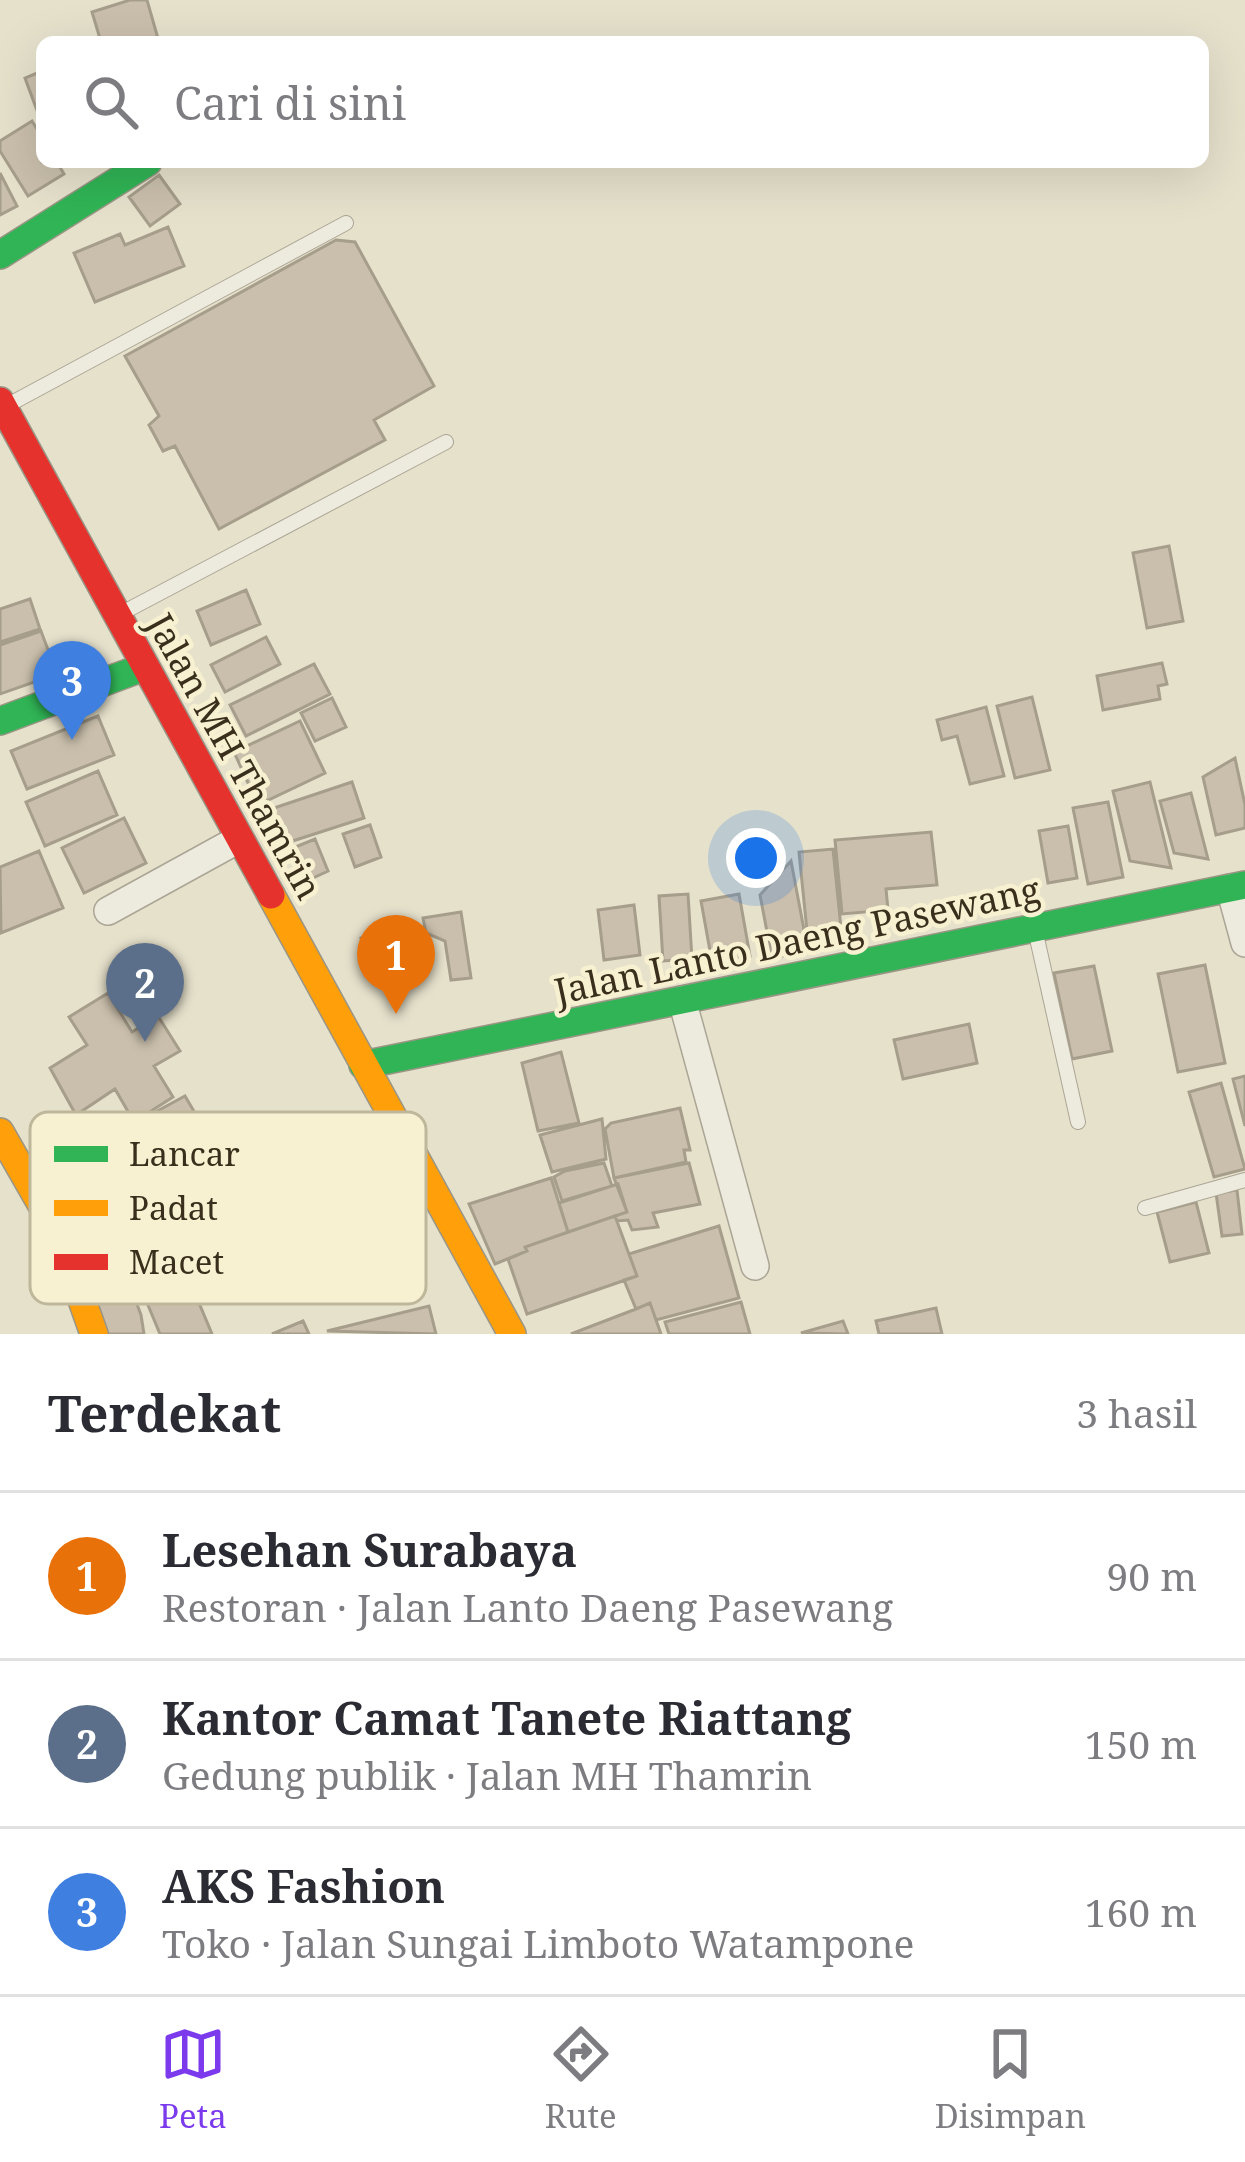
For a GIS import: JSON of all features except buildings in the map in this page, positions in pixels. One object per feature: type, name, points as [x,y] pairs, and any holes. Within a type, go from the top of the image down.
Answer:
[{"type":"street","points":[[0,255],[138,168]]},
{"type":"street","name":"Jalan MH Thamrin","points":[[3,410],[389,1112]]},
{"type":"street","points":[[0,721],[144,667]]},
{"type":"street","points":[[108,911],[239,839]]},
{"type":"street","points":[[1237,886],[1245,943]]},
{"type":"street","name":"Jalan Lanto Daeng Pasewang","points":[[363,1065],[1237,886]]},
{"type":"street","points":[[682,1000],[755,1266]]},
{"type":"street","points":[[0,1132],[30,1184]]},
{"type":"street","name":"Jalan MH Thamrin","points":[[426,1179],[512,1334]]},
{"type":"street","points":[[84,1304],[94,1334]]},
{"type":"lane","points":[[3,410],[346,223]]},
{"type":"lane","points":[[118,616],[446,442]]},
{"type":"lane","points":[[1035,928],[1078,1122]]},
{"type":"lane","points":[[1145,1208],[1245,1180]]},
{"type":"traffic: fast","points":[[0,255],[138,168]]},
{"type":"traffic: fast","points":[[0,721],[144,667]]},
{"type":"traffic: fast","points":[[363,1065],[1245,885]]},
{"type":"traffic: slow","points":[[271,895],[390,1112]]},
{"type":"traffic: slow","points":[[0,1132],[30,1184]]},
{"type":"traffic: slow","points":[[426,1177],[512,1334]]},
{"type":"traffic: slow","points":[[83,1304],[94,1334]]},
{"type":"traffic: jam","points":[[0,401],[271,895]]},
{"type":"place","name":"AKS Fashion","points":[[72,740]]},
{"type":"place","name":"Lesehan Surabaya","points":[[396,1014]]},
{"type":"place","name":"Kantor Camat Tanete Riattang","points":[[145,1042]]}]
